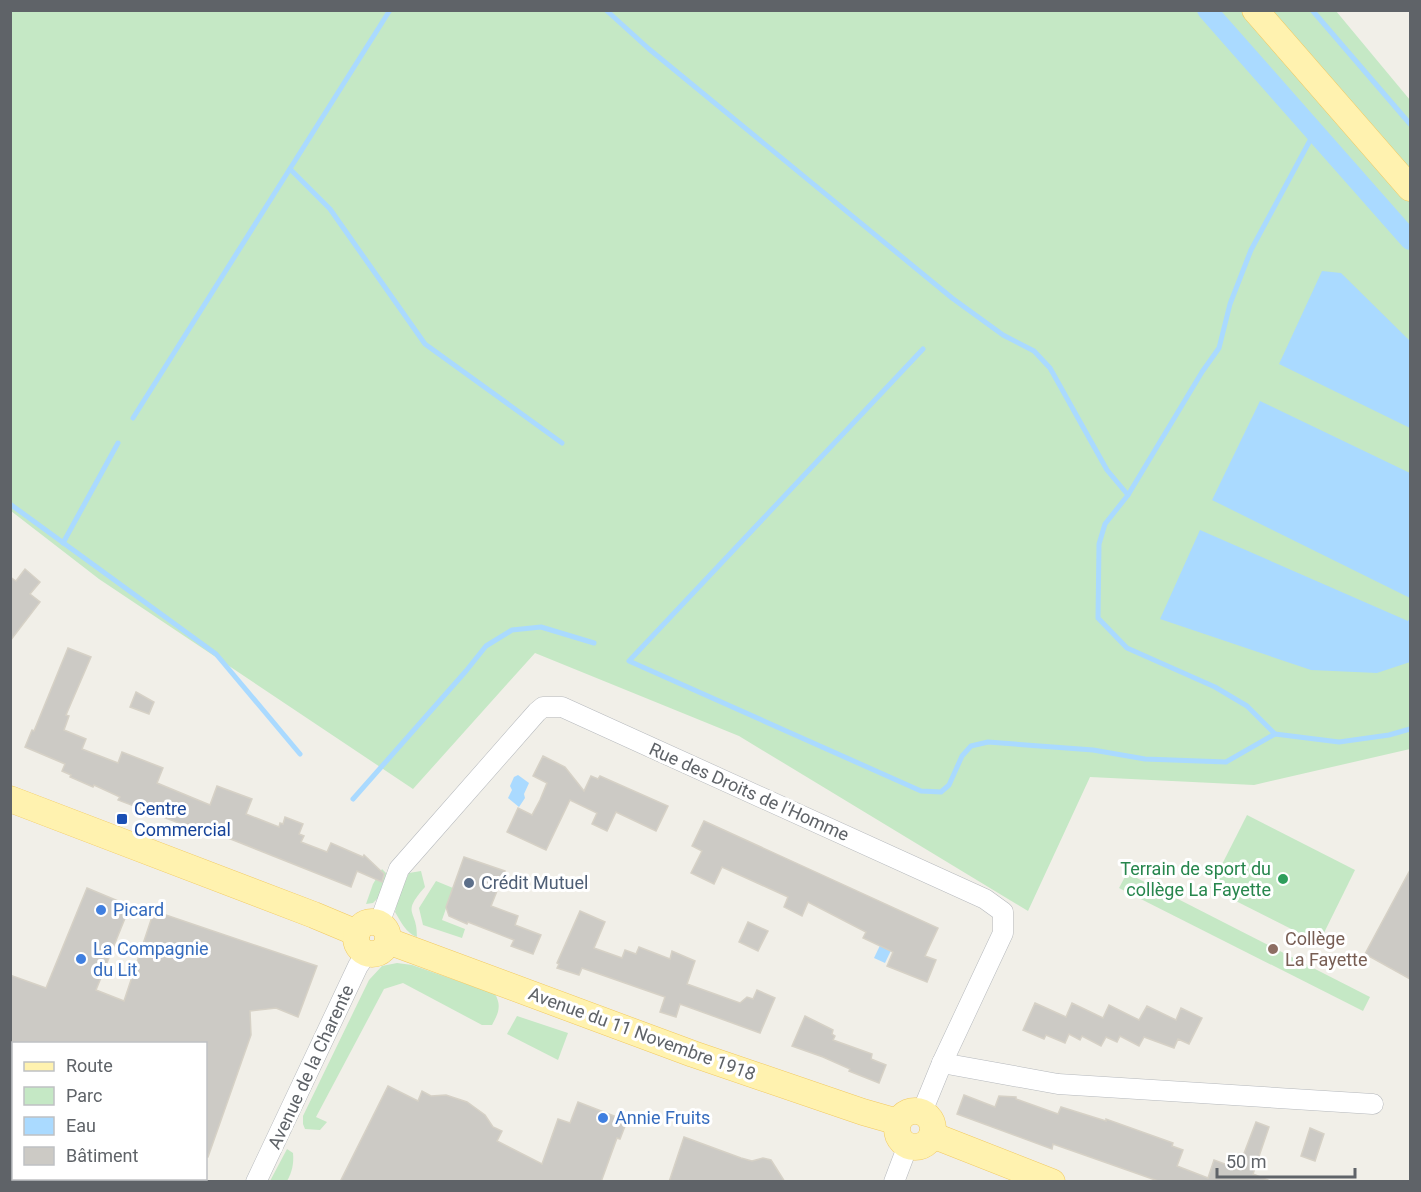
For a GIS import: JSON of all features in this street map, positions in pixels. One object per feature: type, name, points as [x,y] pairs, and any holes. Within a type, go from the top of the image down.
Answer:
[{"type":"main road","points":[[1255,10],[1410,188]]},
{"type":"main road","name":"Avenue du 11 Novembre 1918","points":[[10,799],[373,938],[693,1054],[898,1122]]},
{"type":"main road","points":[[908,1112],[922,1112],[930,1119],[932,1135],[925,1144],[908,1145],[900,1138],[898,1122],[908,1112]]},
{"type":"main road","points":[[932,1135],[1052,1182]]},
{"type":"street","name":"Rue des Droits de l'Homme","points":[[373,938],[399,869],[543,706],[562,708],[985,899],[1003,912],[1004,933],[942,1063],[922,1112]]},
{"type":"street","name":"Avenue de la Charente","points":[[256,1182],[373,938]]},
{"type":"street","points":[[942,1063],[1058,1084],[1372,1104]]},
{"type":"street","points":[[894,1182],[908,1145]]},
{"type":"green space","points":[[10,11],[1336,11],[1410,100],[1410,749],[1254,785],[1090,777],[1028,911],[739,736],[535,653],[413,789],[99,579],[11,511]]},
{"type":"green space","name":"Terrain de sport du collège La Fayette","points":[[1247,815],[1355,870],[1319,943],[1210,888]]},
{"type":"green space","points":[[382,869],[387,874],[379,897],[373,903],[366,904],[373,884]]},
{"type":"green space","points":[[421,871],[425,887],[412,908],[417,937],[407,930],[395,912],[399,895],[409,873]]},
{"type":"green space","points":[[1127,873],[1370,997],[1363,1011],[1119,888]]},
{"type":"green space","points":[[436,881],[453,888],[442,920],[465,929],[462,938],[423,925],[419,908]]},
{"type":"green space","points":[[397,963],[412,965],[495,994],[498,1010],[492,1025],[482,1025],[403,983],[384,989],[316,1117],[327,1122],[320,1130],[305,1129],[303,1116],[369,980],[382,966]]},
{"type":"green space","points":[[517,1016],[568,1033],[558,1060],[507,1034]]},
{"type":"green space","points":[[287,1149],[293,1153],[293,1157],[287,1181],[270,1181]]},
{"type":"water","points":[[1322,271],[1341,273],[1410,341],[1410,428],[1279,364]]},
{"type":"water","points":[[1260,401],[1410,473],[1410,598],[1212,500]]},
{"type":"water","points":[[1200,530],[1408,621],[1410,617],[1410,662],[1377,673],[1311,670],[1160,619]]},
{"type":"water","points":[[518,775],[529,783],[524,794],[525,798],[519,807],[508,798],[512,790],[510,786],[514,777]]},
{"type":"water","points":[[884,937],[895,942],[885,963],[874,958]]},
{"type":"building","points":[[25,569],[40,582],[30,594],[40,602],[10,641],[10,577],[16,581]]},
{"type":"building","points":[[68,648],[91,657],[66,715],[69,716],[64,730],[86,739],[82,749],[118,763],[122,752],[163,768],[157,783],[210,805],[217,786],[252,799],[246,814],[279,827],[280,823],[283,824],[285,817],[303,824],[299,834],[304,836],[301,842],[327,852],[331,843],[363,857],[364,855],[384,874],[382,882],[357,871],[351,887],[203,828],[201,834],[178,825],[179,823],[118,800],[120,797],[94,785],[93,787],[70,777],[71,775],[62,771],[65,764],[25,747],[32,730],[34,731]]},
{"type":"building","points":[[136,692],[154,702],[149,714],[130,707]]},
{"type":"building","points":[[543,756],[565,767],[584,791],[591,776],[598,779],[600,776],[668,806],[656,831],[616,812],[607,831],[592,824],[597,813],[570,800],[546,850],[507,832],[518,808],[532,815],[540,800],[547,783],[533,776]]},
{"type":"building","points":[[704,821],[938,928],[925,956],[936,960],[927,982],[887,966],[893,952],[863,938],[866,932],[808,902],[802,916],[784,907],[788,897],[722,867],[714,884],[691,873],[702,851],[692,846]]},
{"type":"building","points":[[464,857],[505,871],[491,906],[518,916],[515,925],[541,935],[533,954],[511,946],[514,940],[449,916],[446,907]]},
{"type":"building","points":[[1410,870],[1410,979],[1365,954]]},
{"type":"building","points":[[87,888],[130,906],[96,990],[124,1001],[154,911],[317,966],[298,1017],[276,1008],[250,1011],[251,1035],[208,1157],[207,1042],[12,1042],[10,1044],[10,975],[46,988]]},
{"type":"building","points":[[580,911],[605,922],[594,948],[622,958],[625,950],[636,954],[639,947],[670,959],[672,951],[695,961],[687,984],[740,1003],[747,997],[753,999],[757,990],[775,998],[760,1033],[680,1004],[676,1017],[660,1012],[665,997],[582,968],[579,975],[557,968],[559,964],[557,963]]},
{"type":"building","points":[[748,922],[768,931],[758,951],[739,942]]},
{"type":"building","points":[[1035,1003],[1066,1017],[1072,1003],[1103,1018],[1109,1005],[1139,1020],[1147,1006],[1176,1020],[1181,1008],[1202,1018],[1189,1044],[1178,1039],[1174,1048],[1144,1037],[1139,1046],[1120,1036],[1117,1042],[1106,1037],[1101,1046],[1082,1036],[1080,1040],[1069,1034],[1065,1043],[1046,1035],[1044,1039],[1023,1030]]},
{"type":"building","points":[[805,1016],[833,1030],[832,1034],[835,1036],[833,1040],[872,1054],[871,1059],[886,1065],[879,1083],[823,1057],[792,1046]]},
{"type":"building","points":[[388,1086],[418,1101],[422,1091],[431,1096],[446,1095],[467,1102],[485,1115],[493,1127],[502,1131],[497,1141],[542,1164],[558,1119],[570,1123],[578,1102],[627,1121],[620,1139],[617,1138],[601,1182],[340,1182]]},
{"type":"building","points":[[964,1095],[995,1107],[999,1096],[1016,1097],[1016,1099],[1058,1114],[1061,1107],[1106,1121],[1106,1119],[1173,1143],[1172,1146],[1183,1150],[1177,1166],[1208,1178],[1214,1160],[1238,1169],[1256,1122],[1269,1127],[1253,1174],[1268,1182],[1161,1182],[1053,1144],[1052,1149],[957,1114]]},
{"type":"building","points":[[1310,1128],[1324,1134],[1315,1161],[1301,1156]]},
{"type":"building","points":[[684,1137],[752,1161],[763,1158],[771,1160],[785,1182],[669,1182]]},
{"type":"waterway","points":[[133,418],[390,10]]},
{"type":"waterway","points":[[606,10],[649,49],[952,298],[1003,335],[1034,351],[1050,368],[1107,470],[1128,495]]},
{"type":"waterway","points":[[1207,10],[1410,240]]},
{"type":"waterway","points":[[1312,10],[1410,124]]},
{"type":"waterway","points":[[1275,734],[1247,706],[1215,687],[1127,648],[1098,618],[1099,544],[1105,524],[1128,495],[1202,372],[1219,348],[1230,304],[1251,250],[1314,133]]},
{"type":"waterway","points":[[290,169],[330,209],[425,344],[562,443]]},
{"type":"waterway","points":[[923,349],[629,661],[921,791],[941,792],[949,785],[962,756],[971,746],[988,742],[1093,750],[1145,759],[1226,762],[1275,734],[1339,742],[1389,735],[1410,729]]},
{"type":"waterway","points":[[63,543],[118,443]]},
{"type":"waterway","points":[[10,504],[216,654],[300,754]]},
{"type":"waterway","points":[[353,799],[486,646],[512,630],[541,627],[594,643]]},
{"type":"place","name":"Centre Commercial","points":[[122,819]]},
{"type":"place","name":"Terrain de sport du collège La Fayette","points":[[1283,879]]},
{"type":"place","name":"Crédit Mutuel","points":[[469,883]]},
{"type":"place","name":"Picard","points":[[101,910]]},
{"type":"place","name":"Collège La Fayette","points":[[1273,949]]},
{"type":"place","name":"La Compagnie du Lit","points":[[81,959]]},
{"type":"place","name":"Annie Fruits","points":[[603,1118]]}]
